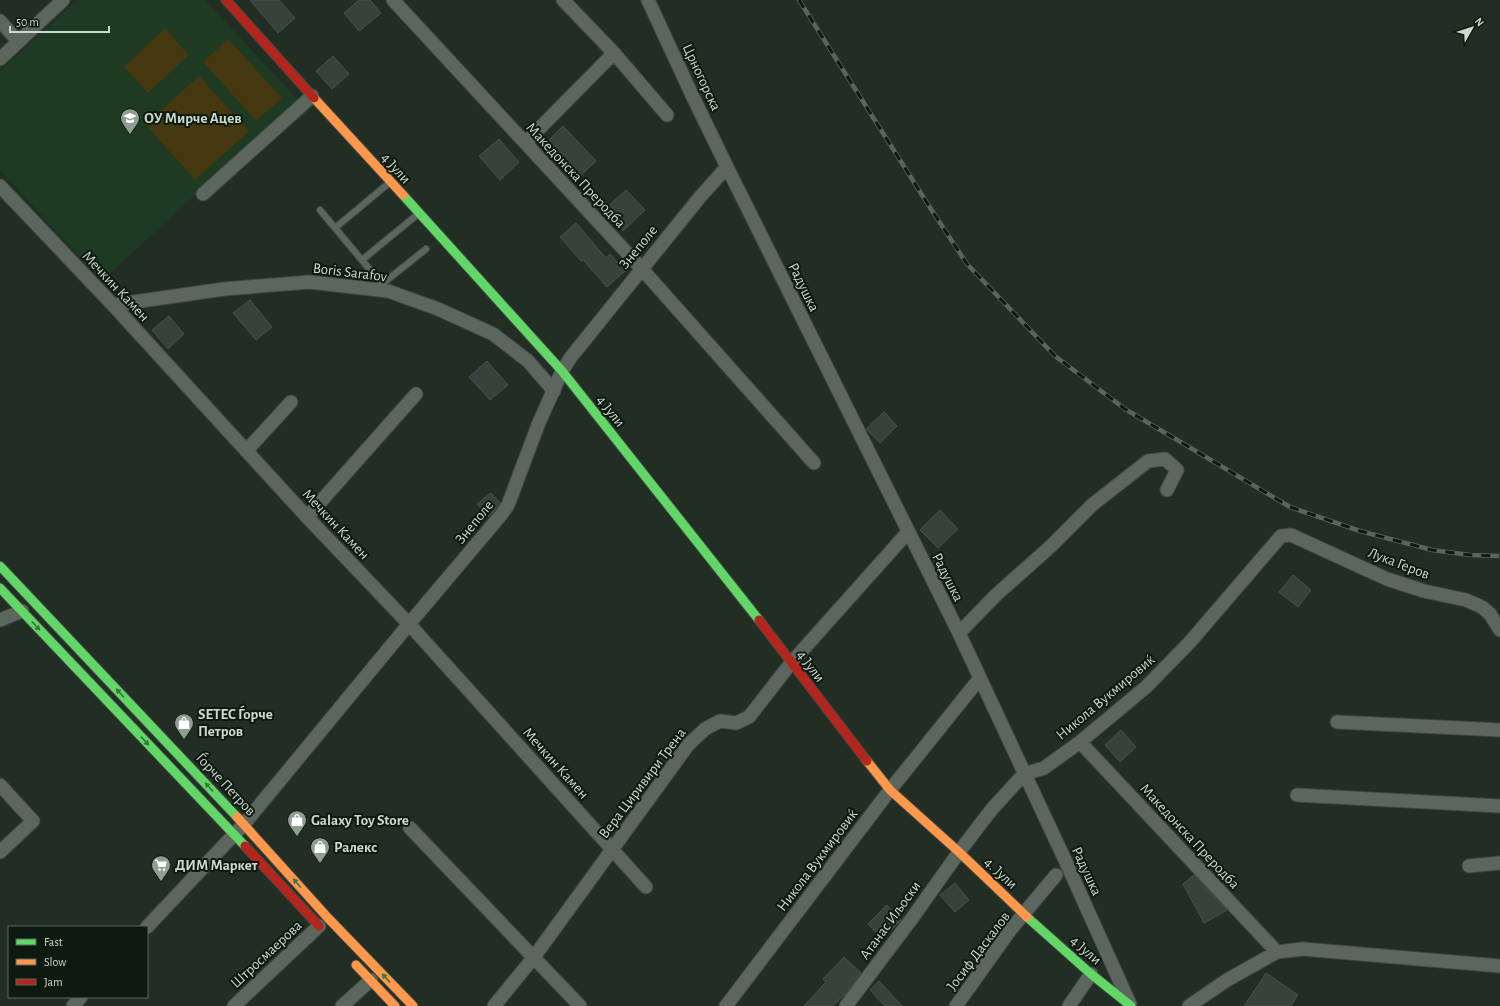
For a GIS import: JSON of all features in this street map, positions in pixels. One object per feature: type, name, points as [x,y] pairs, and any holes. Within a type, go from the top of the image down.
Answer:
[{"type":"street","points":[[0,59],[63,0]]},
{"type":"street","name":"Македонска Преродба","points":[[393,0],[642,268],[814,463]]},
{"type":"street","points":[[563,0],[614,53],[667,115]]},
{"type":"street","name":"Црногорска","points":[[648,0],[727,167]]},
{"type":"street","name":"4 Јули","points":[[228,1],[312,96],[562,371],[776,641],[791,663],[890,790],[958,852]]},
{"type":"street","points":[[0,21],[18,42]]},
{"type":"street","points":[[525,143],[614,53]]},
{"type":"street","points":[[203,194],[312,96]]},
{"type":"street","name":"Знеполе","points":[[148,926],[244,824],[501,515],[508,505],[538,425],[562,371],[571,357],[700,197],[727,167]]},
{"type":"street","name":"Радушка","points":[[727,167],[959,633],[1131,1006]]},
{"type":"street","name":"Мечкин Камен","points":[[0,186],[113,305],[307,517],[409,624],[646,887]]},
{"type":"street","name":"Boris Sarafov","points":[[113,305],[224,289],[309,282],[385,288],[438,309],[493,334],[528,361],[554,391]]},
{"type":"street","points":[[307,517],[416,394]]},
{"type":"street","points":[[246,451],[291,402]]},
{"type":"street","points":[[959,633],[996,595],[1051,546],[1092,505],[1148,461],[1164,460],[1177,470],[1167,490]]},
{"type":"street","name":"Вера Циривири Трена","points":[[494,1006],[534,957],[688,745],[705,729],[720,721],[736,723],[749,717],[791,663],[908,532]]},
{"type":"street","name":"Лука Геров","points":[[1281,536],[1291,535],[1387,579],[1424,591],[1466,600],[1482,607],[1490,614],[1500,630]]},
{"type":"street","name":"Никола Вукмировиќ","points":[[1024,774],[1044,768],[1080,742],[1146,687],[1190,642],[1281,536]]},
{"type":"street","name":"Ѓорче Петров","points":[[0,566],[244,824],[328,918],[413,1006]]},
{"type":"street","name":"Ѓорче Петров","points":[[0,588],[322,929]]},
{"type":"street","points":[[0,620],[22,611]]},
{"type":"street","name":"Никола Вукмировиќ","points":[[726,1006],[890,790],[980,678]]},
{"type":"street","points":[[1337,722],[1500,730]]},
{"type":"street","name":"Македонска Преродба","points":[[1080,742],[1277,952]]},
{"type":"street","points":[[958,852],[992,809],[1024,774]]},
{"type":"street","points":[[0,785],[33,821],[0,852]]},
{"type":"street","points":[[1297,795],[1500,806]]},
{"type":"street","points":[[410,828],[580,1006]]},
{"type":"street","name":"4. Јули","points":[[958,852],[1024,915]]},
{"type":"street","name":"Aтанас Иљоски","points":[[846,1006],[913,917],[958,852]]},
{"type":"street","points":[[1468,866],[1500,863]]},
{"type":"street","name":"Јосиф Даскалов","points":[[956,1006],[1011,929],[1056,875]]},
{"type":"street","name":"4 Јули","points":[[1024,915],[1091,974],[1131,1006]]},
{"type":"street","name":"Штросмаерова","points":[[234,1006],[322,929]]},
{"type":"street","points":[[1189,1006],[1227,980],[1277,952],[1303,949],[1500,966]]},
{"type":"street","points":[[350,958],[395,1006]]},
{"type":"street","points":[[1069,1006],[1091,974]]},
{"type":"street","points":[[342,1006],[371,980]]},
{"type":"street","points":[[73,1006],[80,998]]},
{"type":"lane","points":[[335,228],[390,182]]},
{"type":"lane","points":[[320,210],[385,288],[426,249]]},
{"type":"lane","points":[[362,260],[419,213]]},
{"type":"shaded area","name":"ОУ Мирче Ацев","points":[[77,0],[205,0],[298,100],[102,281],[0,170],[0,71]]},
{"type":"shaded area","points":[[165,28],[189,55],[148,93],[124,67]]},
{"type":"shaded area","points":[[228,39],[282,98],[256,121],[203,62]]},
{"type":"shaded area","points":[[199,76],[249,131],[195,180],[145,124]]},
{"type":"building","points":[[250,0],[279,0],[295,18],[278,33]]},
{"type":"building","points":[[359,0],[370,0],[381,13],[359,31],[344,13]]},
{"type":"building","points":[[333,56],[349,74],[332,89],[316,71]]},
{"type":"building","points":[[563,126],[596,161],[576,180],[543,146]]},
{"type":"building","points":[[499,139],[519,162],[500,180],[479,156]]},
{"type":"building","points":[[626,190],[645,210],[623,231],[604,210]]},
{"type":"building","points":[[576,223],[606,258],[610,254],[625,271],[607,287],[560,237]]},
{"type":"building","points":[[250,300],[272,327],[256,340],[233,313]]},
{"type":"building","points":[[169,316],[184,334],[168,349],[152,330]]},
{"type":"building","points":[[487,361],[508,385],[490,400],[469,377]]},
{"type":"building","points":[[884,412],[897,426],[880,443],[866,429]]},
{"type":"building","points":[[491,493],[500,503],[489,517],[477,504]]},
{"type":"building","points":[[940,510],[958,529],[938,548],[920,530]]},
{"type":"building","points":[[1293,575],[1311,590],[1298,607],[1279,592]]},
{"type":"building","points":[[1121,730],[1136,747],[1120,762],[1105,745]]},
{"type":"building","points":[[1194,875],[1227,910],[1204,923],[1183,884]]},
{"type":"building","points":[[955,883],[969,900],[955,912],[940,895]]},
{"type":"building","points":[[887,905],[901,920],[882,939],[868,924]]},
{"type":"building","points":[[844,957],[861,973],[846,993],[833,1006],[804,1006],[826,982],[823,979]]},
{"type":"building","points":[[1266,973],[1298,995],[1291,1006],[1244,1006]]},
{"type":"building","points":[[879,981],[902,1006],[885,1006],[870,990]]},
{"type":"railway","points":[[799,0],[967,264],[1055,356],[1125,409],[1290,507],[1360,531],[1432,550],[1470,555],[1500,556]]},
{"type":"traffic: fast","points":[[403,195],[562,371],[759,620]]},
{"type":"traffic: fast","points":[[0,566],[237,817]]},
{"type":"traffic: fast","points":[[0,588],[245,846]]},
{"type":"traffic: fast","points":[[1027,917],[1091,974],[1131,1006]]},
{"type":"traffic: slow","points":[[314,98],[403,195]]},
{"type":"traffic: slow","points":[[867,761],[890,790],[959,852],[1027,917]]},
{"type":"traffic: slow","points":[[237,817],[328,918],[413,1006]]},
{"type":"traffic: slow","points":[[356,965],[395,1006]]},
{"type":"traffic: jam","points":[[226,0],[314,98]]},
{"type":"traffic: jam","points":[[759,620],[867,761]]},
{"type":"traffic: jam","points":[[245,846],[319,926]]},
{"type":"place","name":"ОУ Мирче Ацев","points":[[130,135]]},
{"type":"place","name":"SETEC Ѓорче Петров","points":[[184,740]]},
{"type":"place","name":"Galaxy Toy Store","points":[[297,837]]},
{"type":"place","name":"Ралекс","points":[[320,864]]},
{"type":"place","name":"ДИМ Маркет","points":[[161,882]]}]
